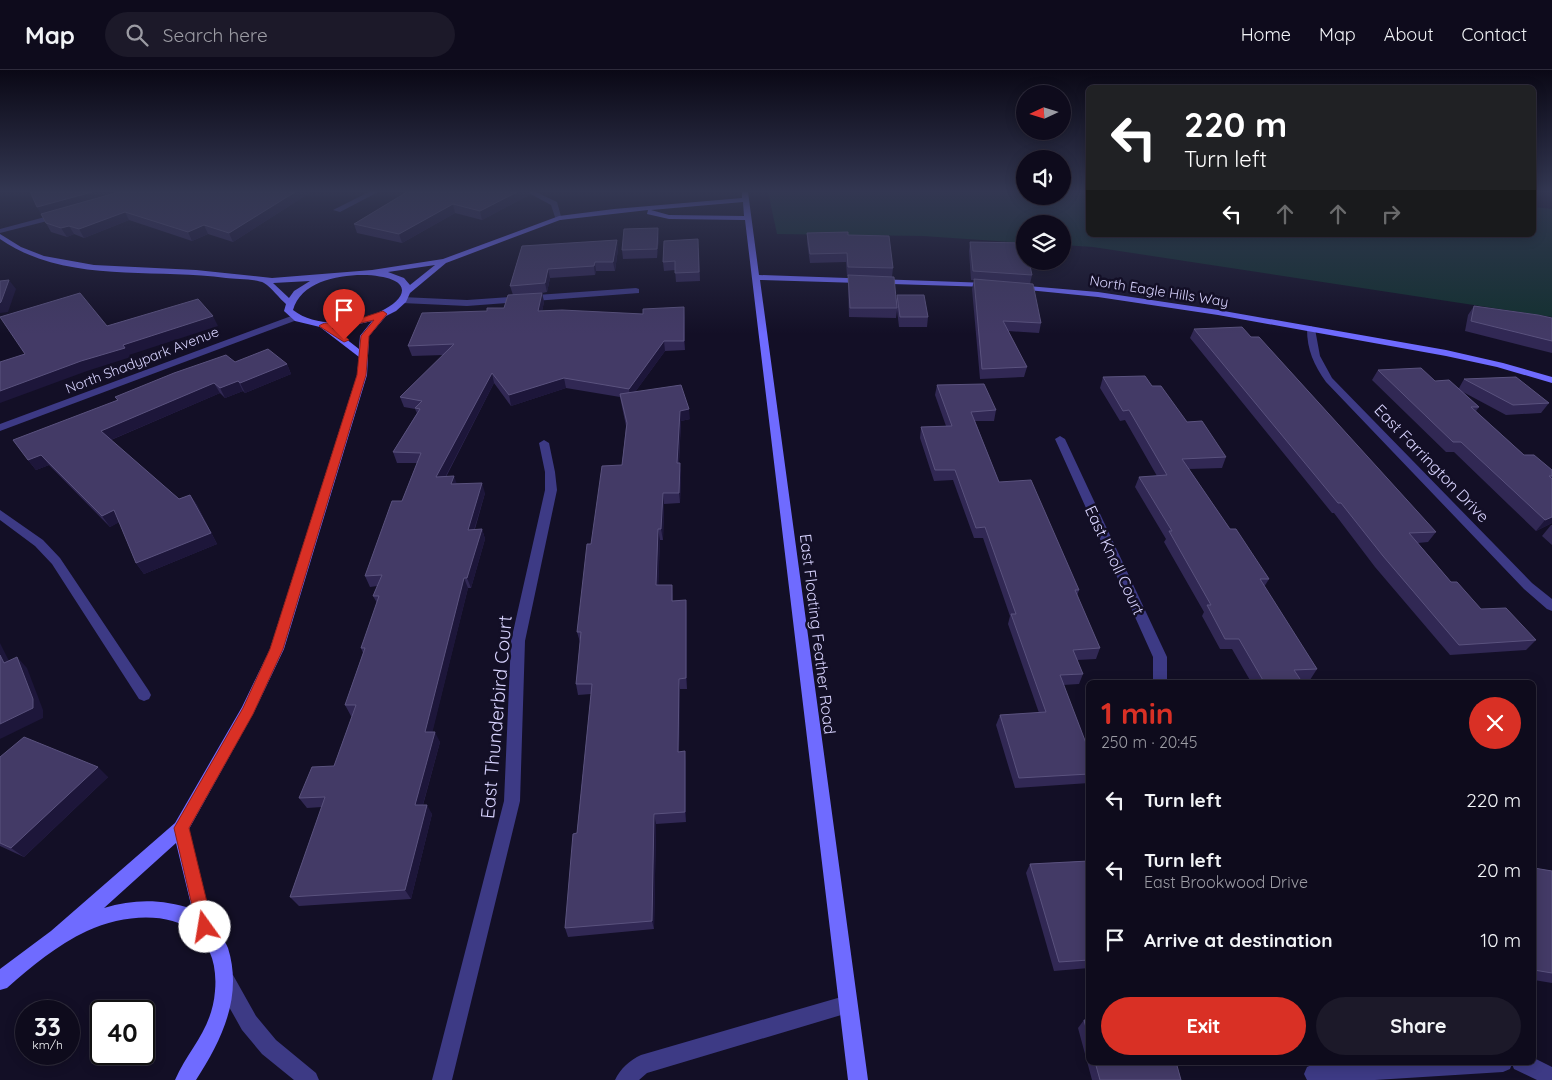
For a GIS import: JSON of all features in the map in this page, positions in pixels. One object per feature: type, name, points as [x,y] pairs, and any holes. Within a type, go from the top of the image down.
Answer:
[{"type":"street","points":[[4,239],[33,254],[80,266],[119,270],[231,275],[266,280],[329,277],[445,261],[502,239]]},
{"type":"street","name":"East Floating Feather Road","points":[[752,239],[858,1080]]},
{"type":"street","points":[[58,937],[182,828],[248,710],[277,649],[362,375],[365,336],[383,314],[402,300],[407,292],[445,261]]},
{"type":"street","points":[[374,272],[400,278],[406,285],[407,292]]},
{"type":"street","points":[[329,277],[303,288],[289,303],[288,311],[294,318],[306,323],[324,326],[344,325],[383,314]]},
{"type":"street","name":"North Eagle Hills Way","points":[[756,277],[1008,286],[1107,296],[1489,362],[1522,369],[1552,380]]},
{"type":"street","points":[[266,280],[289,303]]},
{"type":"street","points":[[402,300],[467,303],[636,291]]},
{"type":"street","name":"North Shadypark Avenue","points":[[0,428],[294,318]]},
{"type":"street","points":[[324,326],[363,356]]},
{"type":"street","name":"East Farrington Drive","points":[[1311,330],[1311,347],[1318,364],[1329,380],[1528,586],[1552,606]]},
{"type":"street","name":"East Knoll Court","points":[[1060,439],[1160,656],[1160,680]]},
{"type":"street","name":"East Thunderbird Court","points":[[442,1080],[512,801],[518,641],[551,490],[550,472],[544,443]]},
{"type":"street","points":[[0,514],[39,543],[56,561],[144,694]]},
{"type":"street","points":[[182,828],[205,927]]},
{"type":"street","points":[[0,982],[29,956],[58,937],[87,922],[116,913],[142,908],[167,909],[189,915],[205,927],[217,943],[225,965],[226,982],[218,1020],[204,1052],[185,1080]]},
{"type":"street","points":[[226,982],[249,1023],[269,1047],[308,1080]]},
{"type":"street","points":[[625,1080],[641,1065],[848,1004]]},
{"type":"street","points":[[1313,1072],[1446,1065]]},
{"type":"street","points":[[1527,1065],[1552,1077]]},
{"type":"green space","points":[[969,239],[1016,239],[1016,242]]},
{"type":"green space","points":[[1071,239],[1552,239],[1552,317],[1093,247],[1071,246]]},
{"type":"building","points":[[623,239],[657,239],[657,249],[622,250]]},
{"type":"building","points":[[698,239],[699,272],[675,273],[675,261],[663,262],[664,241]]},
{"type":"building","points":[[808,239],[889,239],[893,268],[848,267],[847,253],[810,254]]},
{"type":"building","points":[[617,240],[613,262],[595,262],[594,266],[548,269],[545,283],[510,286],[522,246]]},
{"type":"building","points":[[970,242],[1016,243],[1016,270],[1031,270],[1032,275],[973,271]]},
{"type":"building","points":[[848,275],[894,277],[897,308],[850,308]]},
{"type":"building","points":[[974,279],[1033,284],[1041,323],[1003,321],[1027,367],[982,369]]},
{"type":"building","points":[[9,280],[1,302],[0,303],[0,281]]},
{"type":"building","points":[[80,293],[107,326],[198,299],[213,316],[123,345],[125,348],[81,361],[0,391],[0,362],[25,354],[0,317]]},
{"type":"building","points":[[542,293],[538,311],[562,310],[643,314],[643,309],[684,307],[684,341],[664,341],[629,389],[564,378],[509,395],[492,373],[436,477],[454,476],[451,484],[482,483],[468,530],[482,529],[467,578],[464,578],[425,732],[435,732],[415,805],[427,805],[405,890],[290,897],[325,797],[299,798],[312,767],[334,766],[356,705],[345,705],[365,648],[361,648],[379,596],[373,596],[382,575],[365,576],[392,501],[402,501],[421,453],[393,452],[420,409],[415,408],[422,401],[400,397],[454,344],[408,346],[422,313],[487,311],[487,308],[504,308],[508,295]]},
{"type":"building","points":[[897,295],[924,295],[928,317],[900,317]]},
{"type":"building","points":[[1474,306],[1552,318],[1552,341],[1471,321]]},
{"type":"building","points":[[1242,327],[1251,337],[1259,337],[1436,532],[1409,533],[1451,582],[1457,582],[1481,609],[1506,608],[1536,640],[1459,645],[1194,329]]},
{"type":"building","points":[[268,349],[287,364],[240,383],[238,381],[220,388],[214,383],[101,431],[179,499],[190,495],[211,533],[136,563],[114,510],[102,516],[41,455],[28,460],[13,440],[118,400],[115,397],[174,373],[226,355],[235,362]]},
{"type":"building","points":[[1421,368],[1435,381],[1449,380],[1479,407],[1471,407],[1524,455],[1534,455],[1552,470],[1552,476],[1549,476],[1552,479],[1552,517],[1545,520],[1461,442],[1453,442],[1378,370]]},
{"type":"building","points":[[1145,376],[1152,386],[1161,386],[1187,422],[1202,421],[1226,457],[1182,459],[1230,529],[1236,529],[1269,579],[1260,579],[1317,669],[1294,670],[1301,680],[1263,680],[1239,639],[1225,639],[1207,605],[1211,605],[1169,531],[1172,531],[1139,477],[1167,475],[1129,410],[1123,411],[1103,377]]},
{"type":"building","points":[[1516,377],[1549,403],[1513,405],[1464,379]]},
{"type":"building","points":[[984,384],[996,410],[971,412],[999,482],[1031,480],[1079,590],[1075,590],[1100,648],[1073,650],[1083,674],[1060,675],[1086,743],[1086,774],[1019,778],[1000,715],[1046,712],[1011,614],[1016,614],[985,527],[976,528],[955,470],[935,470],[921,427],[952,426],[937,385]]},
{"type":"building","points":[[681,385],[689,409],[680,411],[677,463],[680,463],[679,493],[663,493],[661,529],[658,529],[656,585],[672,585],[672,601],[686,600],[686,678],[679,679],[678,752],[685,751],[685,812],[654,814],[652,921],[565,928],[573,834],[577,833],[592,684],[576,684],[581,632],[577,632],[587,544],[591,544],[602,466],[622,465],[627,423],[620,394]]},
{"type":"building","points":[[0,655],[4,663],[17,657],[33,699],[33,708],[0,724]]},
{"type":"building","points":[[24,737],[98,767],[11,848],[0,843],[0,757]]},
{"type":"building","points":[[1086,861],[1086,960],[1059,962],[1030,864]]},
{"type":"building","points":[[1536,868],[1552,871],[1552,973],[1536,970]]},
{"type":"building","points":[[1096,1065],[1177,1065],[1181,1080],[1100,1080]]},
{"type":"route","points":[[205,927],[182,828],[248,710],[277,649],[362,375],[365,336],[383,314],[344,325],[324,326],[344,340]]}]
